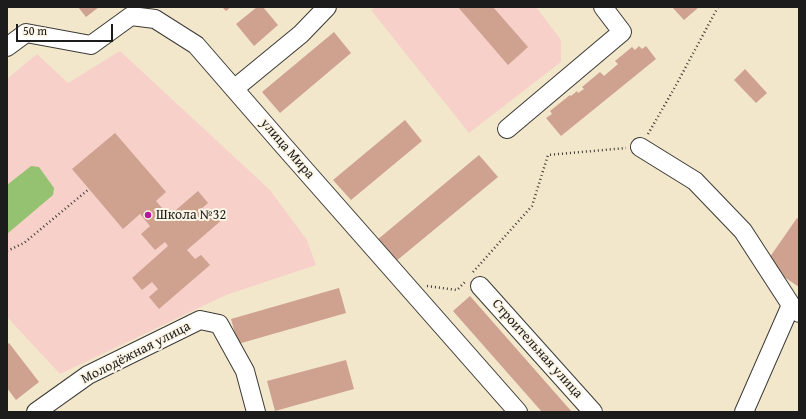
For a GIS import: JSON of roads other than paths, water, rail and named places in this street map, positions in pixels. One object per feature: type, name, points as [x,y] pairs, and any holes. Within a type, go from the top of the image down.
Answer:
[{"type":"street","points":[[234,89],[301,34],[327,7]]},
{"type":"street","points":[[507,129],[622,32],[603,7]]},
{"type":"street","name":"улица Мира","points":[[7,47],[26,33],[91,45],[131,16],[155,19],[196,45],[518,412]]},
{"type":"street","points":[[640,147],[695,181],[743,230],[795,309],[744,412]]},
{"type":"street","name":"Строительная улица","points":[[473,280],[593,412]]},
{"type":"street","name":"Молодёжная улица","points":[[36,412],[88,375],[200,320],[220,324],[245,371],[256,412]]},
{"type":"place","name":"Школа №32","points":[[148,215]]}]
